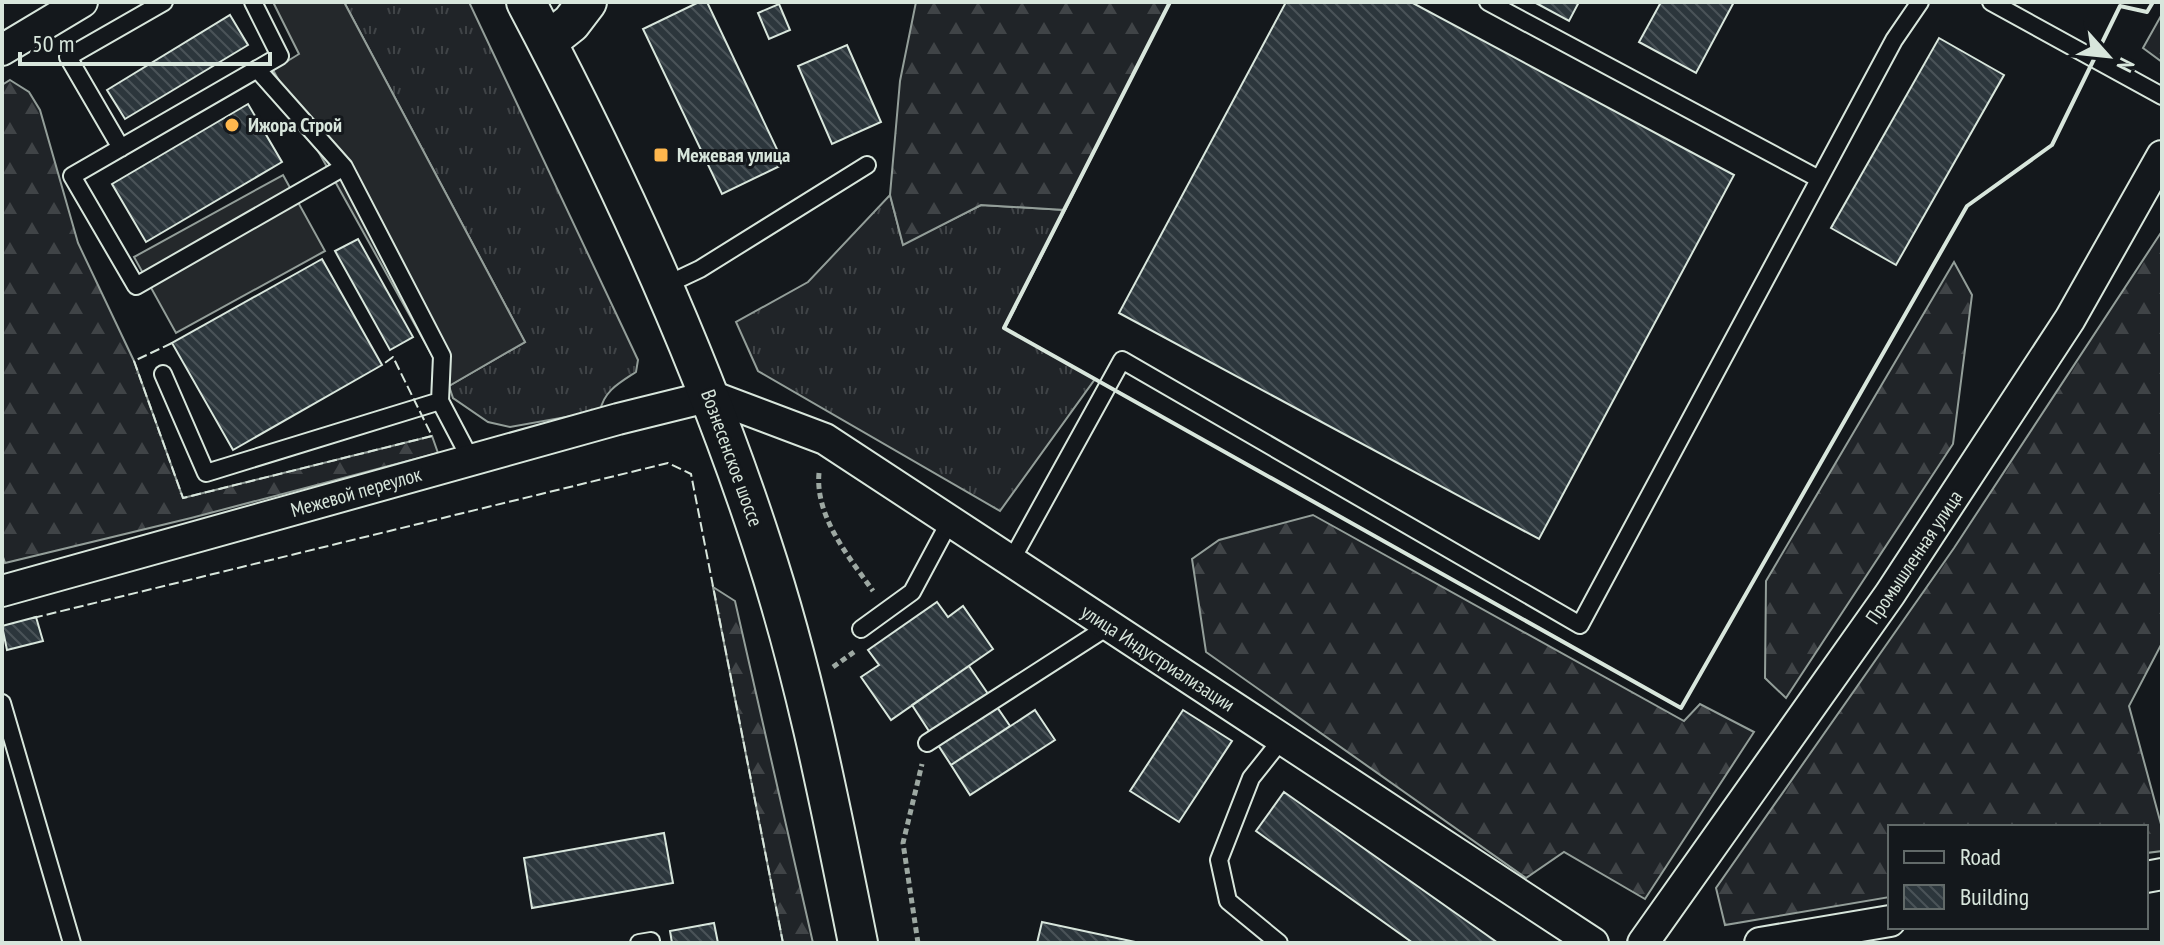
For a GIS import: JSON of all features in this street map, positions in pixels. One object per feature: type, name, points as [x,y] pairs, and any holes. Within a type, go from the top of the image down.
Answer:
[{"type":"street","points":[[2,50],[82,2]]},
{"type":"street","name":"Вознесенское шоссе","points":[[526,2],[609,165],[711,396],[763,545],[801,678],[858,943]]},
{"type":"street","points":[[547,42],[571,23],[587,2]]},
{"type":"street","name":"Промышленная улица","points":[[1643,943],[1890,594],[2070,319],[2162,156]]},
{"type":"street","name":"улица Индустриализации","points":[[711,396],[825,439],[1593,943]]},
{"type":"street","name":"Межевой переулок","points":[[2,590],[711,396]]},
{"type":"street","points":[[1760,943],[1888,921]]},
{"type":"lane","points":[[121,148],[68,57],[164,2]]},
{"type":"lane","points":[[253,2],[280,56],[72,176],[136,286],[344,167]]},
{"type":"lane","points":[[1488,2],[1819,179]]},
{"type":"lane","points":[[1011,561],[1122,360],[1580,625],[1894,40],[1920,2]]},
{"type":"lane","points":[[1991,2],[2162,96]]},
{"type":"lane","points":[[257,69],[344,167],[442,356],[440,401],[471,460]]},
{"type":"lane","points":[[664,286],[700,269],[867,165]]},
{"type":"lane","points":[[163,374],[206,473],[440,401]]},
{"type":"lane","points":[[861,629],[912,592],[950,521]]},
{"type":"lane","points":[[927,743],[1109,626]]},
{"type":"lane","points":[[2,703],[8,743],[72,943]]},
{"type":"lane","points":[[1279,943],[1228,901],[1219,860],[1251,778],[1282,739]]},
{"type":"path","points":[[820,464],[817,490],[825,514],[848,556],[887,611]]},
{"type":"path","points":[[918,943],[903,843],[927,743]]},
{"type":"green space","points":[[344,2],[469,2],[638,360],[636,372],[609,393],[600,411],[510,427],[488,422],[453,398],[449,386],[525,342]]},
{"type":"green space","points":[[916,2],[1170,2],[1065,210],[981,205],[903,245],[890,195],[900,81]]},
{"type":"green space","points":[[2162,14],[2162,62],[2143,48]]},
{"type":"green space","points":[[10,80],[29,92],[40,110],[78,243],[134,361],[183,498],[432,436],[438,453],[5,563],[2,554],[2,85]]},
{"type":"green space","points":[[890,195],[903,244],[981,205],[1065,210],[1005,328],[1095,379],[1000,511],[758,371],[736,322],[808,282]]},
{"type":"green space","points":[[2162,231],[2162,643],[2129,706],[2162,828],[2162,851],[2148,853],[2148,825],[1888,825],[1888,897],[1725,925],[1716,888],[1954,548]]},
{"type":"green space","points":[[1954,262],[1972,295],[1953,444],[1786,698],[1765,678],[1766,581]]},
{"type":"green space","points":[[1313,515],[1684,721],[1700,704],[1754,732],[1645,899],[1564,852],[1526,878],[1206,652],[1192,559],[1219,540]]},
{"type":"green space","points":[[713,587],[735,601],[813,943],[783,943]]},
{"type":"shaded area","points":[[273,2],[344,2],[525,342],[449,386],[273,70],[299,54]]},
{"type":"shaded area","points":[[283,175],[325,251],[176,333],[134,257]]},
{"type":"building","points":[[699,2],[707,2],[784,164],[722,194],[643,29]]},
{"type":"building","points":[[1286,2],[1411,2],[1734,175],[1539,539],[1119,313]]},
{"type":"building","points":[[1534,2],[1579,2],[1569,21]]},
{"type":"building","points":[[1661,2],[1734,2],[1696,73],[1639,42]]},
{"type":"building","points":[[779,4],[790,30],[769,39],[758,13]]},
{"type":"building","points":[[230,15],[248,45],[125,119],[107,90]]},
{"type":"building","points":[[1939,38],[2004,75],[1896,265],[1831,228]]},
{"type":"building","points":[[847,45],[881,122],[832,144],[798,66]]},
{"type":"building","points":[[248,104],[282,162],[146,242],[112,184]]},
{"type":"building","points":[[358,239],[413,337],[390,350],[335,251]]},
{"type":"building","points":[[322,259],[382,365],[233,450],[172,343]]},
{"type":"building","points":[[937,602],[948,617],[963,606],[993,649],[891,720],[861,677],[879,665],[868,650]]},
{"type":"building","points":[[36,617],[43,641],[7,650],[2,626]]},
{"type":"building","points":[[969,666],[1010,726],[951,765],[912,705]]},
{"type":"building","points":[[1035,710],[1055,740],[970,795],[951,765]]},
{"type":"building","points":[[1183,710],[1232,741],[1179,822],[1130,791]]},
{"type":"building","points":[[1284,792],[1498,943],[1413,943],[1256,831]]},
{"type":"building","points":[[664,833],[673,883],[532,908],[524,858]]},
{"type":"building","points":[[1042,922],[1140,943],[1037,943]]},
{"type":"building","points":[[714,923],[718,943],[672,943],[670,931]]},
{"type":"fence","points":[[172,343],[134,361],[183,498],[432,436],[393,357],[382,365]]},
{"type":"fence","points":[[33,618],[668,463],[691,474],[783,943]]},
{"type":"wall","points":[[1170,2],[1004,328],[1681,708],[1967,206],[2052,145],[2120,6],[2147,12],[2153,2]]},
{"type":"place","name":"Ижора Строй","points":[[232,125]]},
{"type":"place","name":"Межевая улица","points":[[661,155]]}]
